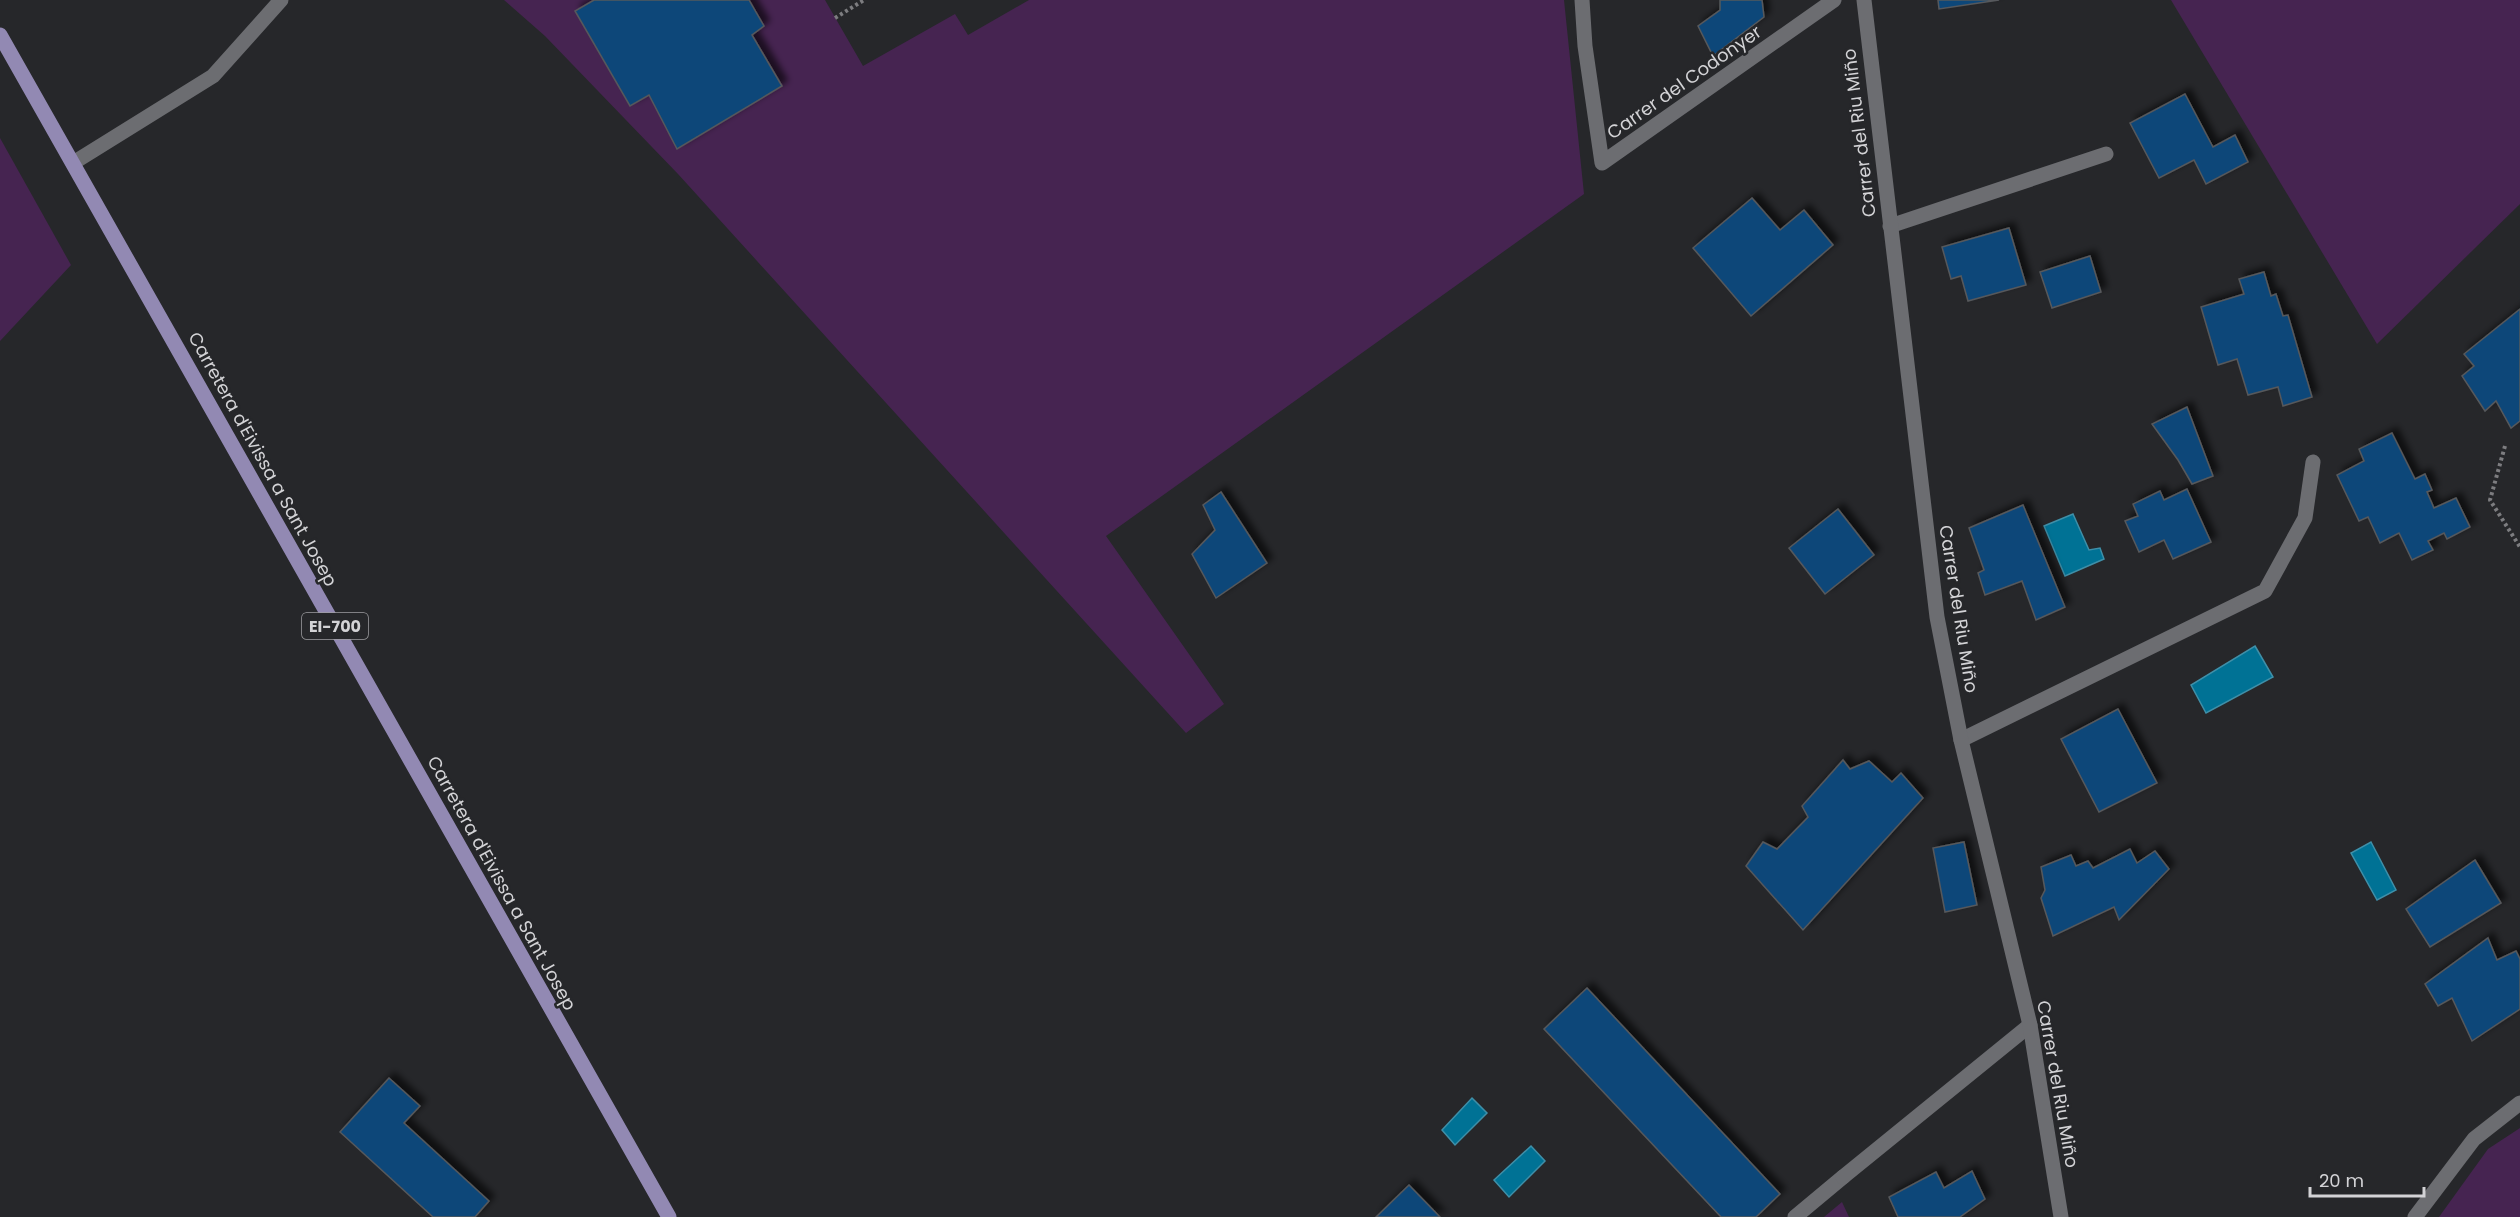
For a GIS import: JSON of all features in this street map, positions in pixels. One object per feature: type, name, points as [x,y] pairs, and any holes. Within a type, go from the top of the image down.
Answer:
[{"type":"main road","name":"Carretera d'Eivissa a Sant Josep","points":[[0,35],[669,1217]]},
{"type":"street","points":[[73,163],[213,76],[281,0]]},
{"type":"street","name":"Carrer del Codonyer","points":[[1582,0],[1585,46],[1602,163],[1834,0]]},
{"type":"street","name":"Carrer del Riu Miño","points":[[1864,0],[1937,617],[1961,740],[2030,1025],[2061,1217]]},
{"type":"street","points":[[1890,226],[2106,154]]},
{"type":"street","points":[[1961,740],[2265,591],[2305,518],[2313,462]]},
{"type":"street","points":[[1796,1217],[2030,1025]]},
{"type":"street","points":[[2415,1217],[2474,1139],[2520,1103]]},
{"type":"path","points":[[835,18],[864,0]]},
{"type":"path","points":[[2505,446],[2490,500],[2520,547]]},
{"type":"shaded area","points":[[504,0],[825,0],[863,66],[955,14],[968,35],[1029,0],[1564,0],[1584,194],[1106,536],[1224,704],[1186,733],[678,174],[545,36]]},
{"type":"shaded area","points":[[2171,0],[2520,0],[2520,204],[2377,344]]},
{"type":"shaded area","points":[[0,138],[71,265],[0,341]]},
{"type":"shaded area","points":[[2520,1128],[2520,1217],[2439,1217],[2488,1149]]},
{"type":"shaded area","points":[[1842,1202],[1849,1217],[1824,1217]]},
{"type":"water","points":[[2073,514],[2089,550],[2100,548],[2104,559],[2065,576],[2044,526]]},
{"type":"water","points":[[2255,646],[2273,677],[2206,713],[2191,685]]},
{"type":"water","points":[[2371,842],[2396,890],[2377,900],[2351,853]]},
{"type":"water","points":[[1472,1098],[1487,1113],[1455,1145],[1442,1130]]},
{"type":"water","points":[[1531,1146],[1545,1161],[1509,1197],[1494,1180]]},
{"type":"building","points":[[594,0],[749,0],[764,26],[752,35],[782,86],[677,149],[649,95],[630,106],[575,11]]},
{"type":"building","points":[[1720,0],[1762,0],[1764,17],[1713,56],[1698,26],[1720,10]]},
{"type":"building","points":[[1938,0],[1999,0],[1939,9]]},
{"type":"building","points":[[2185,94],[2213,147],[2235,135],[2248,162],[2206,184],[2194,160],[2159,178],[2130,123]]},
{"type":"building","points":[[1752,198],[1780,230],[1804,210],[1833,245],[1751,316],[1693,248]]},
{"type":"building","points":[[2009,228],[2026,285],[1968,301],[1961,276],[1951,279],[1942,247]]},
{"type":"building","points":[[2090,256],[2101,292],[2052,308],[2040,272]]},
{"type":"building","points":[[2264,272],[2271,296],[2276,294],[2283,316],[2288,315],[2312,397],[2283,406],[2278,387],[2248,395],[2237,359],[2218,365],[2201,307],[2244,294],[2239,279]]},
{"type":"building","points":[[2520,309],[2520,421],[2511,428],[2496,401],[2485,411],[2462,376],[2474,366],[2464,354]]},
{"type":"building","points":[[2187,407],[2213,476],[2192,484],[2152,424]]},
{"type":"building","points":[[2392,433],[2415,479],[2425,474],[2432,490],[2427,492],[2434,508],[2456,498],[2470,527],[2447,539],[2444,533],[2428,541],[2433,550],[2412,560],[2399,533],[2380,543],[2368,517],[2359,521],[2337,475],[2364,461],[2359,449]]},
{"type":"building","points":[[2187,489],[2211,542],[2173,559],[2164,540],[2139,552],[2125,521],[2138,516],[2133,504],[2160,491],[2164,500]]},
{"type":"building","points":[[1221,492],[1267,563],[1216,598],[1192,554],[1215,530],[1203,505]]},
{"type":"building","points":[[2023,505],[2065,607],[2036,620],[2022,581],[1985,595],[1978,573],[1984,570],[1969,528]]},
{"type":"building","points":[[1838,509],[1874,555],[1825,594],[1789,548]]},
{"type":"building","points":[[2118,709],[2157,783],[2099,812],[2061,739]]},
{"type":"building","points":[[1843,760],[1850,769],[1869,761],[1892,782],[1901,773],[1923,798],[1803,930],[1746,866],[1763,842],[1777,849],[1808,817],[1802,806]]},
{"type":"building","points":[[1964,842],[1977,905],[1945,912],[1933,848]]},
{"type":"building","points":[[2130,849],[2137,863],[2155,851],[2169,869],[2119,920],[2114,907],[2053,936],[2041,898],[2045,890],[2041,867],[2071,855],[2076,866],[2088,861],[2093,868]]},
{"type":"building","points":[[2475,860],[2501,903],[2430,947],[2406,909]]},
{"type":"building","points":[[2488,938],[2497,960],[2516,951],[2520,959],[2520,1009],[2472,1041],[2452,998],[2438,1006],[2425,984]]},
{"type":"building","points":[[1587,988],[1780,1194],[1756,1217],[1721,1217],[1544,1029]]},
{"type":"building","points":[[389,1078],[420,1106],[404,1123],[489,1201],[475,1217],[433,1217],[340,1132]]},
{"type":"building","points":[[1972,1171],[1985,1199],[1960,1217],[1898,1217],[1889,1197],[1936,1172],[1944,1188]]},
{"type":"building","points":[[1409,1185],[1440,1217],[1376,1217]]}]
